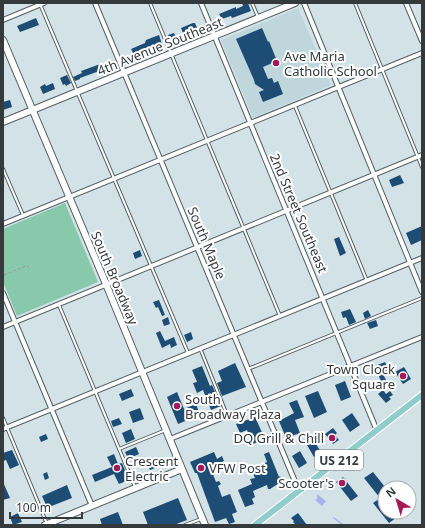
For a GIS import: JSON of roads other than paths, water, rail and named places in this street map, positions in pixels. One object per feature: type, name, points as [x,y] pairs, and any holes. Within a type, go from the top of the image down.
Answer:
[{"type":"main road","name":"US 212","points":[[256,525],[422,395]]},
{"type":"street","name":"South Maple","points":[[95,3],[299,491]]},
{"type":"street","name":"2nd Street Southeast","points":[[201,3],[324,298],[377,430]]},
{"type":"street","name":"4th Avenue Southeast","points":[[3,122],[295,3]]},
{"type":"street","points":[[304,3],[422,292]]},
{"type":"street","points":[[406,3],[422,41]]},
{"type":"street","points":[[3,20],[42,4]]},
{"type":"street","name":"South Broadway","points":[[3,40],[106,284],[204,525]]},
{"type":"street","points":[[3,224],[422,53]]},
{"type":"street","points":[[3,327],[420,156]]},
{"type":"street","points":[[5,428],[422,258]]},
{"type":"street","points":[[3,293],[92,506]]},
{"type":"street","points":[[170,439],[422,337]]},
{"type":"street","points":[[46,524],[182,469]]},
{"type":"lane","points":[[150,3],[280,316]]},
{"type":"lane","points":[[252,3],[258,18]]},
{"type":"lane","points":[[355,3],[420,156],[422,167]]},
{"type":"lane","points":[[42,4],[188,353]]},
{"type":"lane","points":[[294,105],[367,280]]},
{"type":"lane","points":[[3,169],[23,216]]},
{"type":"lane","points":[[248,369],[422,298]]},
{"type":"lane","points":[[59,304],[135,488]]},
{"type":"lane","points":[[200,348],[228,416]]},
{"type":"lane","points":[[3,418],[5,428],[46,524]]},
{"type":"lane","points":[[119,449],[166,430]]},
{"type":"lane","points":[[185,525],[202,518]]},
{"type":"water","points":[[317,494],[326,501],[322,506],[315,500],[317,499]]},
{"type":"waterway","points":[[334,518],[343,525]]},
{"type":"place","name":"Ave Maria Catholic School","points":[[276,63]]},
{"type":"place","name":"Town Clock Square","points":[[403,376]]},
{"type":"place","name":"South Broadway Plaza","points":[[177,406]]},
{"type":"place","name":"DQ Grill & Chill","points":[[332,438]]},
{"type":"place","name":"Crescent Electric","points":[[117,468]]},
{"type":"place","name":"VFW Post","points":[[201,468]]},
{"type":"place","name":"Scooter's","points":[[342,483]]}]
